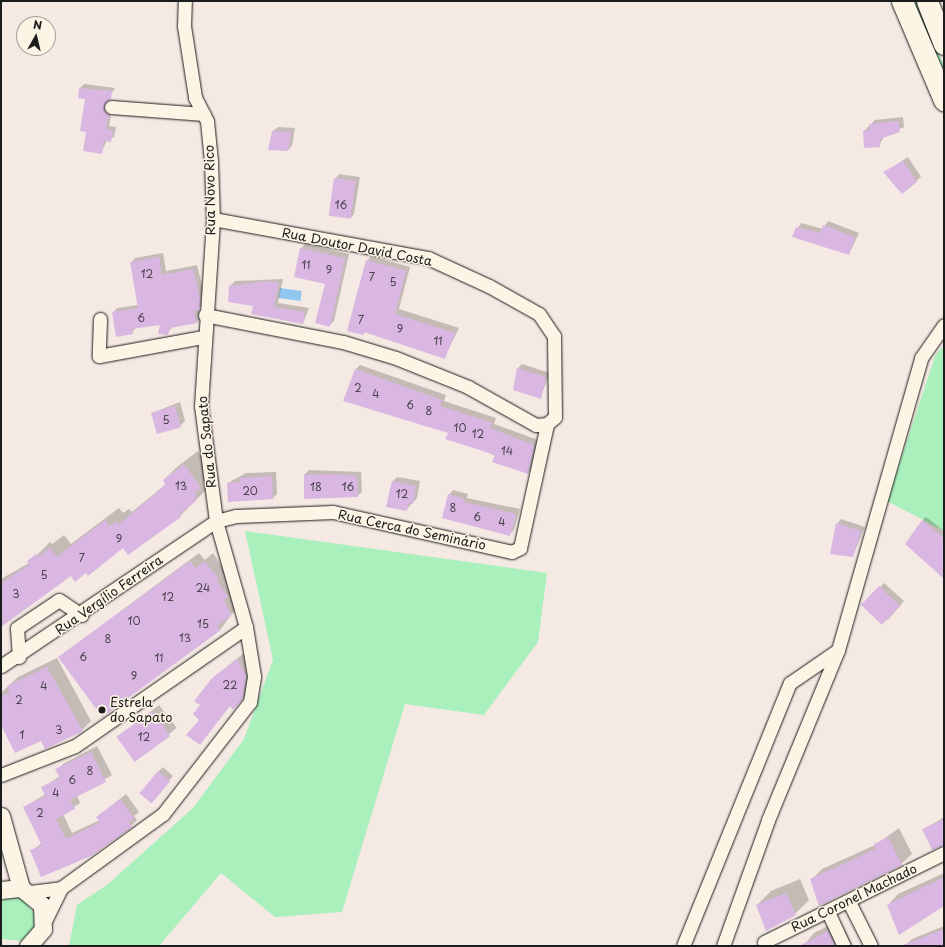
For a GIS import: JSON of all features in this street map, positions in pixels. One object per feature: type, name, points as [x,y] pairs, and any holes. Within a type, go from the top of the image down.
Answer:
[{"type":"main road","points":[[902,1],[944,100]]},
{"type":"main road","points":[[927,1],[944,44]]},
{"type":"street","name":"Rua Novo Rico","points":[[185,1],[184,26],[195,97],[204,114],[211,161],[213,219],[205,315]]},
{"type":"street","points":[[111,107],[204,114]]},
{"type":"street","name":"Rua Doutor David Costa","points":[[213,219],[428,258],[490,286],[539,314],[554,336],[555,416],[547,424],[520,548],[512,552]]},
{"type":"street","points":[[205,315],[343,342],[396,358],[468,387],[536,425],[547,424]]},
{"type":"street","name":"Rua do Sapato","points":[[62,888],[163,814],[236,724],[250,702],[254,676],[246,627],[216,521],[201,406],[205,315]]},
{"type":"street","points":[[100,319],[99,356],[203,337]]},
{"type":"street","points":[[723,946],[768,820],[838,650],[921,358],[944,325]]},
{"type":"street","name":"Rua Cerca do Seminário","points":[[216,521],[236,516],[333,512],[512,552]]},
{"type":"street","name":"Rua Vergílio Ferreira","points":[[1,666],[19,657],[216,521]]},
{"type":"street","points":[[19,657],[17,628],[59,600],[81,615]]},
{"type":"street","points":[[1,775],[75,746],[246,627]]},
{"type":"street","points":[[683,946],[790,683],[838,650]]},
{"type":"street","points":[[1,816],[12,857],[26,890],[42,905],[48,946]]},
{"type":"street","name":"Rua Coronel Machado","points":[[764,942],[849,902],[944,853]]},
{"type":"street","points":[[1,882],[12,857]]},
{"type":"street","points":[[1,890],[62,888],[44,925],[28,946]]},
{"type":"street","points":[[849,902],[871,946]]},
{"type":"street","points":[[828,912],[844,946]]},
{"type":"green space","points":[[912,1],[918,1],[944,66],[944,81]]},
{"type":"green space","points":[[944,345],[944,531],[887,501],[935,356]]},
{"type":"green space","points":[[245,531],[547,573],[538,642],[484,715],[405,704],[342,912],[275,917],[221,873],[159,946],[69,946],[77,905],[108,884],[193,808],[244,739],[273,660]]},
{"type":"green space","points":[[12,897],[22,898],[36,915],[34,932],[22,941],[1,939],[1,901]]},
{"type":"water","points":[[280,288],[302,291],[300,301],[279,298]]},
{"type":"building","points":[[79,88],[112,91],[111,99],[103,107],[109,114],[106,129],[113,130],[111,142],[104,141],[102,154],[83,151],[86,132],[80,131],[85,99],[78,98]]},
{"type":"building","points":[[898,121],[900,132],[880,139],[880,147],[864,148],[863,131],[870,130],[869,124]]},
{"type":"building","points":[[272,131],[291,132],[288,151],[268,150]]},
{"type":"building","points":[[903,161],[917,182],[902,194],[883,172]]},
{"type":"building","points":[[334,178],[356,181],[350,219],[329,216]]},
{"type":"building","points":[[823,225],[855,237],[849,255],[792,237],[796,227],[821,233]]},
{"type":"building","points":[[300,248],[345,258],[330,327],[315,323],[325,284],[294,277]]},
{"type":"building","points":[[159,257],[162,275],[193,269],[200,298],[199,310],[194,311],[197,323],[170,328],[168,335],[158,334],[160,325],[132,329],[133,334],[116,337],[112,312],[138,308],[130,262]]},
{"type":"building","points":[[366,260],[406,271],[395,314],[455,333],[445,359],[364,332],[363,335],[347,331]]},
{"type":"building","points":[[268,281],[279,283],[274,307],[305,312],[303,324],[251,314],[253,306],[228,302],[229,286]]},
{"type":"building","points":[[517,368],[546,377],[541,399],[513,390]]},
{"type":"building","points":[[355,369],[442,400],[440,406],[493,423],[490,428],[534,445],[528,474],[492,462],[495,455],[445,439],[448,433],[343,401]]},
{"type":"building","points":[[175,406],[181,427],[157,434],[151,413]]},
{"type":"building","points":[[184,464],[201,488],[195,492],[196,501],[179,514],[181,517],[128,555],[123,548],[88,576],[86,573],[75,582],[71,576],[1,627],[1,583],[29,565],[27,561],[36,554],[38,557],[50,548],[57,557],[105,520],[109,526],[116,521],[118,525],[161,489],[165,484],[163,480]]},
{"type":"building","points":[[328,474],[357,476],[358,497],[304,499],[304,475]]},
{"type":"building","points":[[272,476],[273,499],[228,502],[227,483],[240,482],[240,478]]},
{"type":"building","points":[[392,481],[416,486],[413,504],[408,503],[407,511],[386,507]]},
{"type":"building","points":[[448,494],[464,499],[464,502],[516,514],[510,536],[442,518]]},
{"type":"building","points":[[922,520],[944,538],[944,579],[905,544]]},
{"type":"building","points":[[836,523],[861,531],[853,557],[830,554]]},
{"type":"building","points":[[190,561],[196,568],[205,561],[219,580],[217,581],[228,597],[224,600],[231,615],[217,626],[221,630],[102,717],[58,657]]},
{"type":"building","points":[[879,586],[900,606],[882,625],[861,605]]},
{"type":"building","points":[[237,659],[246,676],[242,700],[233,710],[230,706],[200,745],[186,735],[199,720],[193,714],[200,705],[194,701],[212,678]]},
{"type":"building","points":[[47,667],[83,731],[45,749],[41,741],[15,753],[1,725],[1,697],[10,692],[7,686]]},
{"type":"building","points":[[152,711],[170,736],[135,762],[116,737]]},
{"type":"building","points":[[91,752],[106,782],[70,800],[75,809],[56,819],[66,839],[100,822],[96,817],[120,799],[134,819],[128,822],[132,827],[91,856],[41,877],[30,850],[42,846],[23,807],[45,796],[41,787],[60,778],[55,769]]},
{"type":"building","points":[[158,771],[170,781],[152,803],[139,793]]},
{"type":"building","points":[[944,819],[944,845],[932,850],[922,829]]},
{"type":"building","points":[[888,837],[902,865],[819,906],[810,879],[876,849],[874,844]]},
{"type":"building","points":[[944,877],[944,906],[899,935],[887,905]]},
{"type":"building","points":[[786,893],[796,915],[766,931],[756,905]]},
{"type":"building","points":[[944,929],[944,946],[903,946],[903,945]]},
{"type":"building","points":[[828,931],[835,946],[799,946]]},
{"type":"place","name":"Estrela do Sapato","points":[[102,710]]}]
